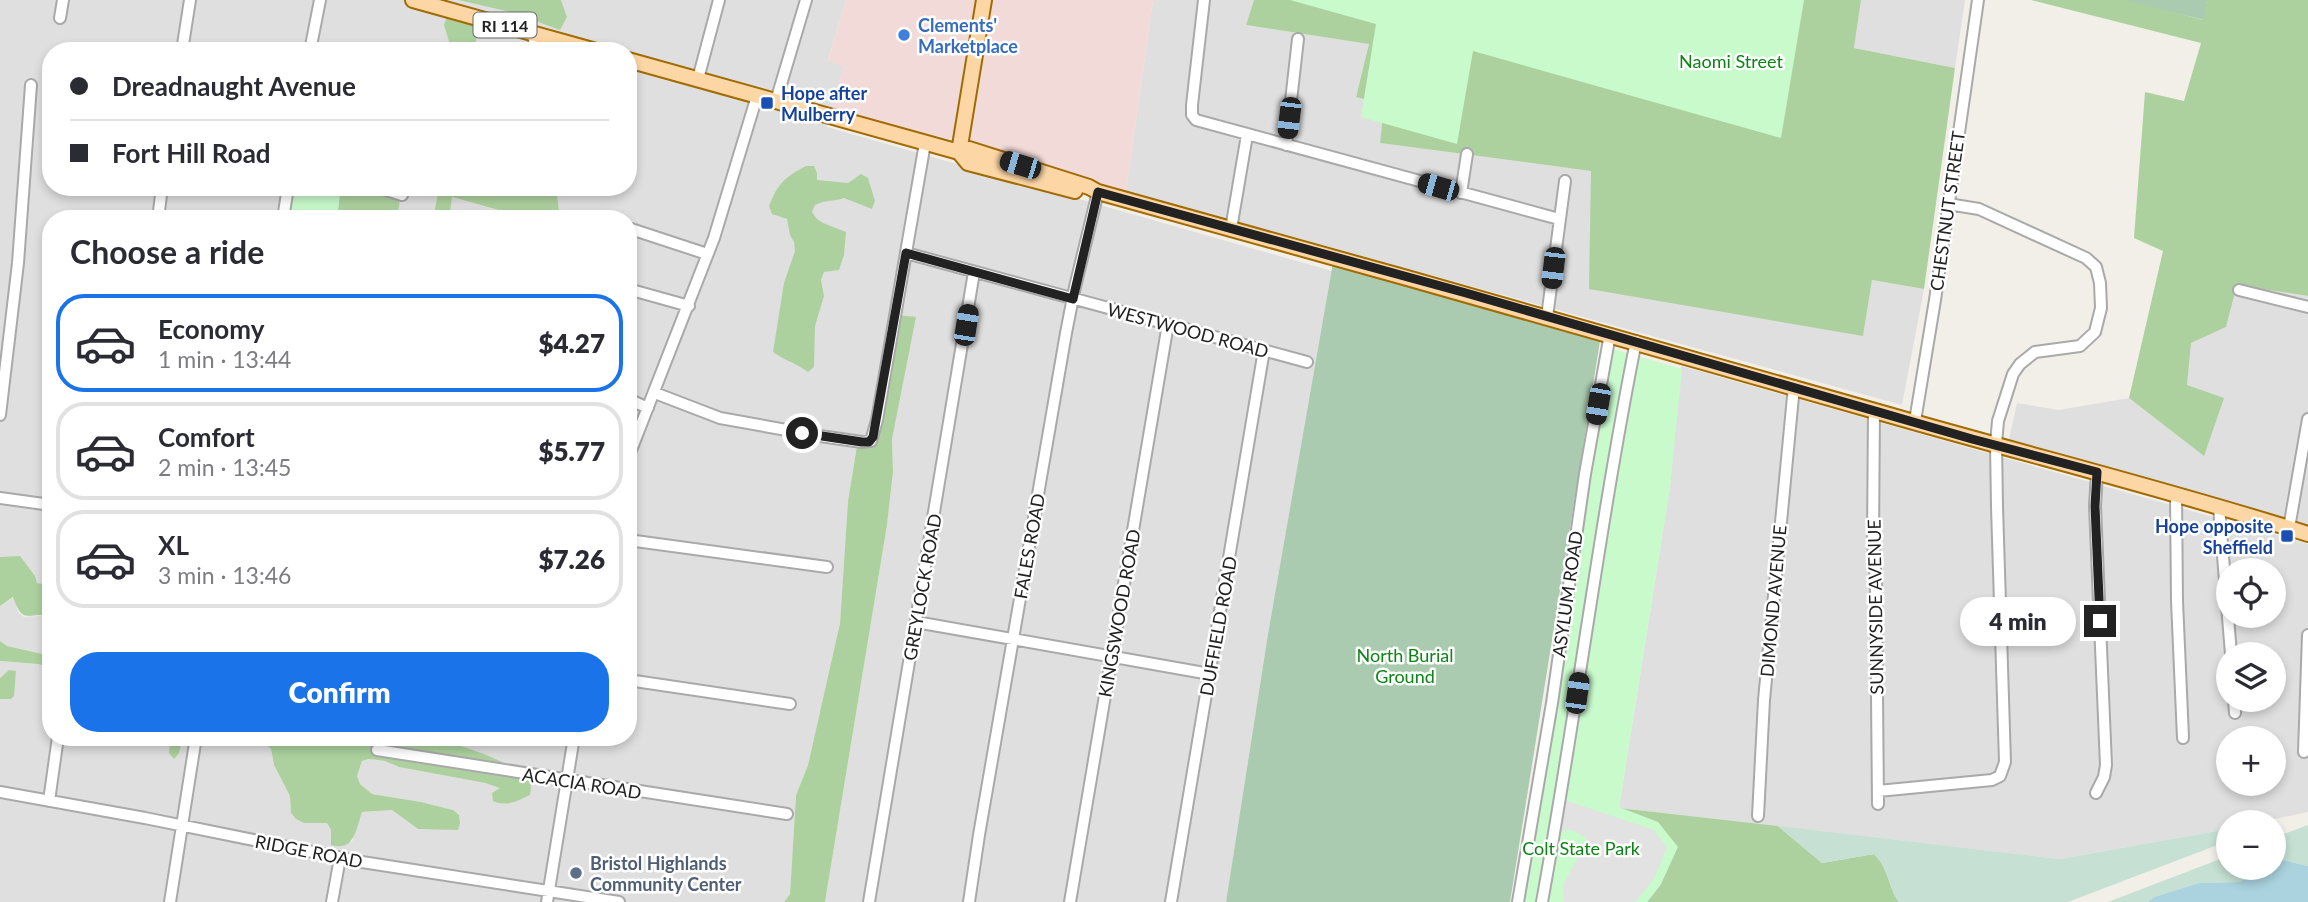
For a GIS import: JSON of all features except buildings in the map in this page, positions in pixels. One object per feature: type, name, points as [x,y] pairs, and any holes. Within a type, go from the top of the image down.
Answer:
[{"type":"main road","name":"RI 114","points":[[413,0],[559,42]]},
{"type":"main road","points":[[959,152],[984,0]]},
{"type":"main road","points":[[637,62],[959,152],[968,163],[1087,195],[1098,192],[1636,341],[2308,534]]},
{"type":"street","points":[[60,18],[63,0]]},
{"type":"street","points":[[183,42],[190,0]]},
{"type":"street","points":[[312,42],[320,0]]},
{"type":"street","points":[[698,79],[719,0]]},
{"type":"street","points":[[776,101],[806,0]]},
{"type":"street","points":[[1204,0],[1192,106],[1194,118],[1247,135],[1559,219]]},
{"type":"street","name":"CHESTNUT STREET","points":[[1914,422],[1978,0]]},
{"type":"street","points":[[534,42],[536,34]]},
{"type":"street","points":[[1286,145],[1298,39]]},
{"type":"street","points":[[0,415],[18,263],[31,85]]},
{"type":"street","points":[[637,436],[689,306],[757,96]]},
{"type":"street","points":[[1231,229],[1247,135]]},
{"type":"street","points":[[655,393],[720,418],[869,442],[877,420],[925,143]]},
{"type":"street","points":[[1461,193],[1467,154]]},
{"type":"street","points":[[1547,317],[1565,181]]},
{"type":"street","name":"FALES ROAD","points":[[969,902],[1073,299],[1098,192]]},
{"type":"street","points":[[1878,791],[1992,780],[2001,774],[2005,762],[1996,444],[1998,421],[2013,374],[2020,364],[2035,352],[2080,346],[2095,332],[2101,308],[2098,274],[2090,261],[1979,209],[1948,204]]},
{"type":"street","points":[[637,231],[707,254]]},
{"type":"street","name":"WESTWOOD ROAD","points":[[906,253],[1307,362]]},
{"type":"street","name":"GREYLOCK ROAD","points":[[869,902],[974,272]]},
{"type":"street","points":[[2239,290],[2308,307]]},
{"type":"street","points":[[637,292],[689,306]]},
{"type":"street","name":"KINGSWOOD ROAD","points":[[1070,902],[1168,324]]},
{"type":"street","name":"ASYLUM ROAD","points":[[1518,902],[1552,703],[1585,474],[1610,334]]},
{"type":"street","name":"ASYLUM ROAD","points":[[1542,902],[1616,441],[1636,341]]},
{"type":"street","name":"DUFFIELD ROAD","points":[[1171,902],[1264,350]]},
{"type":"street","name":"DIMOND AVENUE","points":[[1758,816],[1764,700],[1794,386]]},
{"type":"street","points":[[637,403],[648,408]]},
{"type":"street","name":"SUNNYSIDE AVENUE","points":[[1874,410],[1873,539],[1876,585],[1878,804]]},
{"type":"street","points":[[2289,528],[2308,419]]},
{"type":"street","points":[[2096,793],[2104,777],[2106,765],[2095,506],[2097,472]]},
{"type":"street","points":[[2176,495],[2183,738]]},
{"type":"street","points":[[0,498],[42,504]]},
{"type":"street","points":[[2219,507],[2230,642]]},
{"type":"street","points":[[637,541],[827,567]]},
{"type":"street","points":[[916,622],[1210,674]]},
{"type":"street","points":[[2304,752],[2308,635]]},
{"type":"street","points":[[637,681],[790,704]]},
{"type":"street","points":[[49,800],[57,746]]},
{"type":"street","points":[[170,902],[195,746]]},
{"type":"street","points":[[548,897],[572,746]]},
{"type":"street","name":"ACACIA ROAD","points":[[377,750],[787,814]]},
{"type":"street","name":"RIDGE ROAD","points":[[0,792],[548,897],[619,902]]},
{"type":"street","points":[[1526,855],[1550,859]]},
{"type":"street","points":[[332,902],[340,858]]},
{"type":"shaded area","points":[[0,0],[458,0],[514,13],[560,29],[567,17],[561,0],[846,0],[828,60],[844,66],[827,127],[1332,271],[1268,634],[1226,902],[825,902],[887,525],[893,472],[898,316],[875,445],[857,446],[848,501],[840,623],[808,765],[796,795],[790,894],[784,902],[0,902],[0,699],[11,699],[9,670],[0,678],[0,661],[42,665],[42,746],[169,746],[169,753],[179,753],[181,746],[268,746],[290,796],[291,813],[296,819],[327,823],[331,830],[352,842],[362,812],[392,810],[418,829],[453,810],[372,794],[360,784],[357,776],[362,761],[385,761],[399,767],[485,783],[530,795],[447,746],[637,746],[637,210],[559,210],[557,196],[637,196],[637,42],[476,42],[475,20],[459,42],[42,42],[42,196],[289,196],[286,210],[42,210],[42,584],[37,583],[20,557],[0,557]]},
{"type":"shaded area","points":[[846,0],[1153,0],[1126,191],[974,145],[831,111],[844,66],[828,61]]},
{"type":"shaded area","points":[[1153,0],[1254,0],[1246,25],[1370,44],[1356,96],[1384,103],[1380,143],[1591,171],[1863,335],[1872,280],[1924,289],[1902,405],[1126,191]]},
{"type":"shaded area","points":[[1861,0],[1965,0],[1955,68],[1854,48]]},
{"type":"shaded area","points":[[401,196],[437,196],[435,210],[398,210]]},
{"type":"shaded area","points":[[451,197],[498,210],[450,210]]},
{"type":"shaded area","points":[[2237,285],[2308,296],[2308,528],[2008,444],[2017,403],[2059,410],[2129,398],[2204,455],[2187,385],[2190,343],[2226,327]]},
{"type":"shaded area","points":[[1681,366],[2308,544],[2308,812],[2286,817],[2286,810],[2216,810],[2216,831],[2060,859],[1619,808],[1670,487]]},
{"type":"shaded area","points":[[14,597],[18,612],[24,617],[42,616],[42,654],[7,646],[0,641],[0,606]]},
{"type":"shaded area","points":[[1564,800],[1654,830],[1667,848],[1653,880],[1635,902],[1564,902],[1563,885],[1585,845],[1586,838],[1572,830],[1559,831]]},
{"type":"green space","points":[[458,0],[561,0],[567,17],[560,30],[514,13]]},
{"type":"green space","points":[[1254,0],[1861,0],[1854,48],[1955,68],[1924,289],[1872,280],[1863,336],[1589,289],[1591,171],[1380,143],[1384,104],[1356,97],[1369,44],[1246,25]]},
{"type":"green space","name":"Naomi Street","points":[[1290,0],[1804,0],[1781,138],[1473,51],[1457,144],[1361,117],[1376,24]]},
{"type":"green space","points":[[2031,0],[2128,0],[2203,20],[2207,0],[2308,0],[2308,296],[2237,285],[2226,327],[2191,343],[2187,385],[2224,398],[2204,456],[2129,398],[2163,251],[2134,238],[2145,92],[2184,101],[2201,43]]},
{"type":"green space","points":[[2123,0],[2207,0],[2204,20]]},
{"type":"green space","points":[[447,16],[475,20],[476,42],[449,42],[444,25]]},
{"type":"green space","points":[[806,166],[814,166],[817,180],[848,183],[861,174],[868,178],[875,201],[872,209],[844,198],[819,203],[812,212],[823,223],[846,232],[844,255],[839,270],[824,272],[821,280],[824,296],[815,326],[814,367],[808,372],[773,352],[784,283],[795,251],[787,219],[772,214],[769,206],[783,182]]},
{"type":"green space","points":[[288,196],[340,196],[338,210],[286,210]]},
{"type":"green space","points":[[289,196],[401,196],[398,210],[286,210]]},
{"type":"green space","points":[[437,196],[557,196],[559,210],[498,210],[452,197],[450,210],[435,210]]},
{"type":"green space","name":"North Burial Ground","points":[[1333,263],[1600,341],[1510,902],[1226,902],[1268,634]]},
{"type":"green space","points":[[898,315],[916,317],[892,439],[893,472],[887,525],[825,902],[784,902],[790,894],[796,795],[808,765],[840,623],[848,501],[857,446],[875,444]]},
{"type":"green space","name":"Colt State Park","points":[[1603,346],[1682,369],[1670,487],[1619,807],[1658,822],[1678,847],[1661,884],[1647,902],[1518,902]]},
{"type":"green space","points":[[20,556],[37,583],[42,584],[42,615],[23,614],[13,597],[0,606],[0,557]]},
{"type":"green space","points":[[0,641],[7,646],[42,654],[42,665],[0,661]]},
{"type":"green space","points":[[9,670],[16,671],[14,696],[11,699],[0,699],[0,678]]},
{"type":"green space","points":[[169,746],[181,746],[174,759],[169,753]]},
{"type":"green space","points":[[268,746],[459,746],[485,754],[521,773],[529,782],[530,795],[512,803],[498,803],[493,801],[492,793],[500,788],[369,759],[362,761],[357,776],[360,784],[372,794],[453,810],[459,815],[458,830],[418,829],[392,810],[362,812],[353,838],[345,845],[331,845],[331,830],[327,823],[304,823],[291,813],[290,796],[274,765],[271,749]]},
{"type":"green space","points":[[1619,808],[1778,826],[1822,863],[1874,854],[1883,866],[1899,902],[1647,902],[1661,884]]},
{"type":"green space","points":[[2308,825],[2308,866],[2286,861],[2286,833]]},
{"type":"green space","points":[[1778,826],[2060,859],[2216,831],[2216,846],[2068,902],[1899,902],[1883,866],[1874,854],[1822,863]]},
{"type":"green space","points":[[2216,861],[2216,880],[2243,880],[2199,883],[2154,897],[2148,902],[2108,902]]},
{"type":"water","points":[[2286,861],[2308,866],[2308,902],[2148,902],[2154,897],[2199,883],[2286,880]]},
{"type":"place","name":"Clements' Marketplace","points":[[904,35]]},
{"type":"place","name":"Hope after Mulberry","points":[[767,103]]},
{"type":"place","name":"Hope opposite Sheffield","points":[[2287,536]]},
{"type":"place","name":"Bristol Highlands Community Center","points":[[576,873]]},
{"type":"route","points":[[802,433],[871,441],[906,253],[1073,299],[1098,192],[2097,472],[2095,506],[2100,621]]}]
